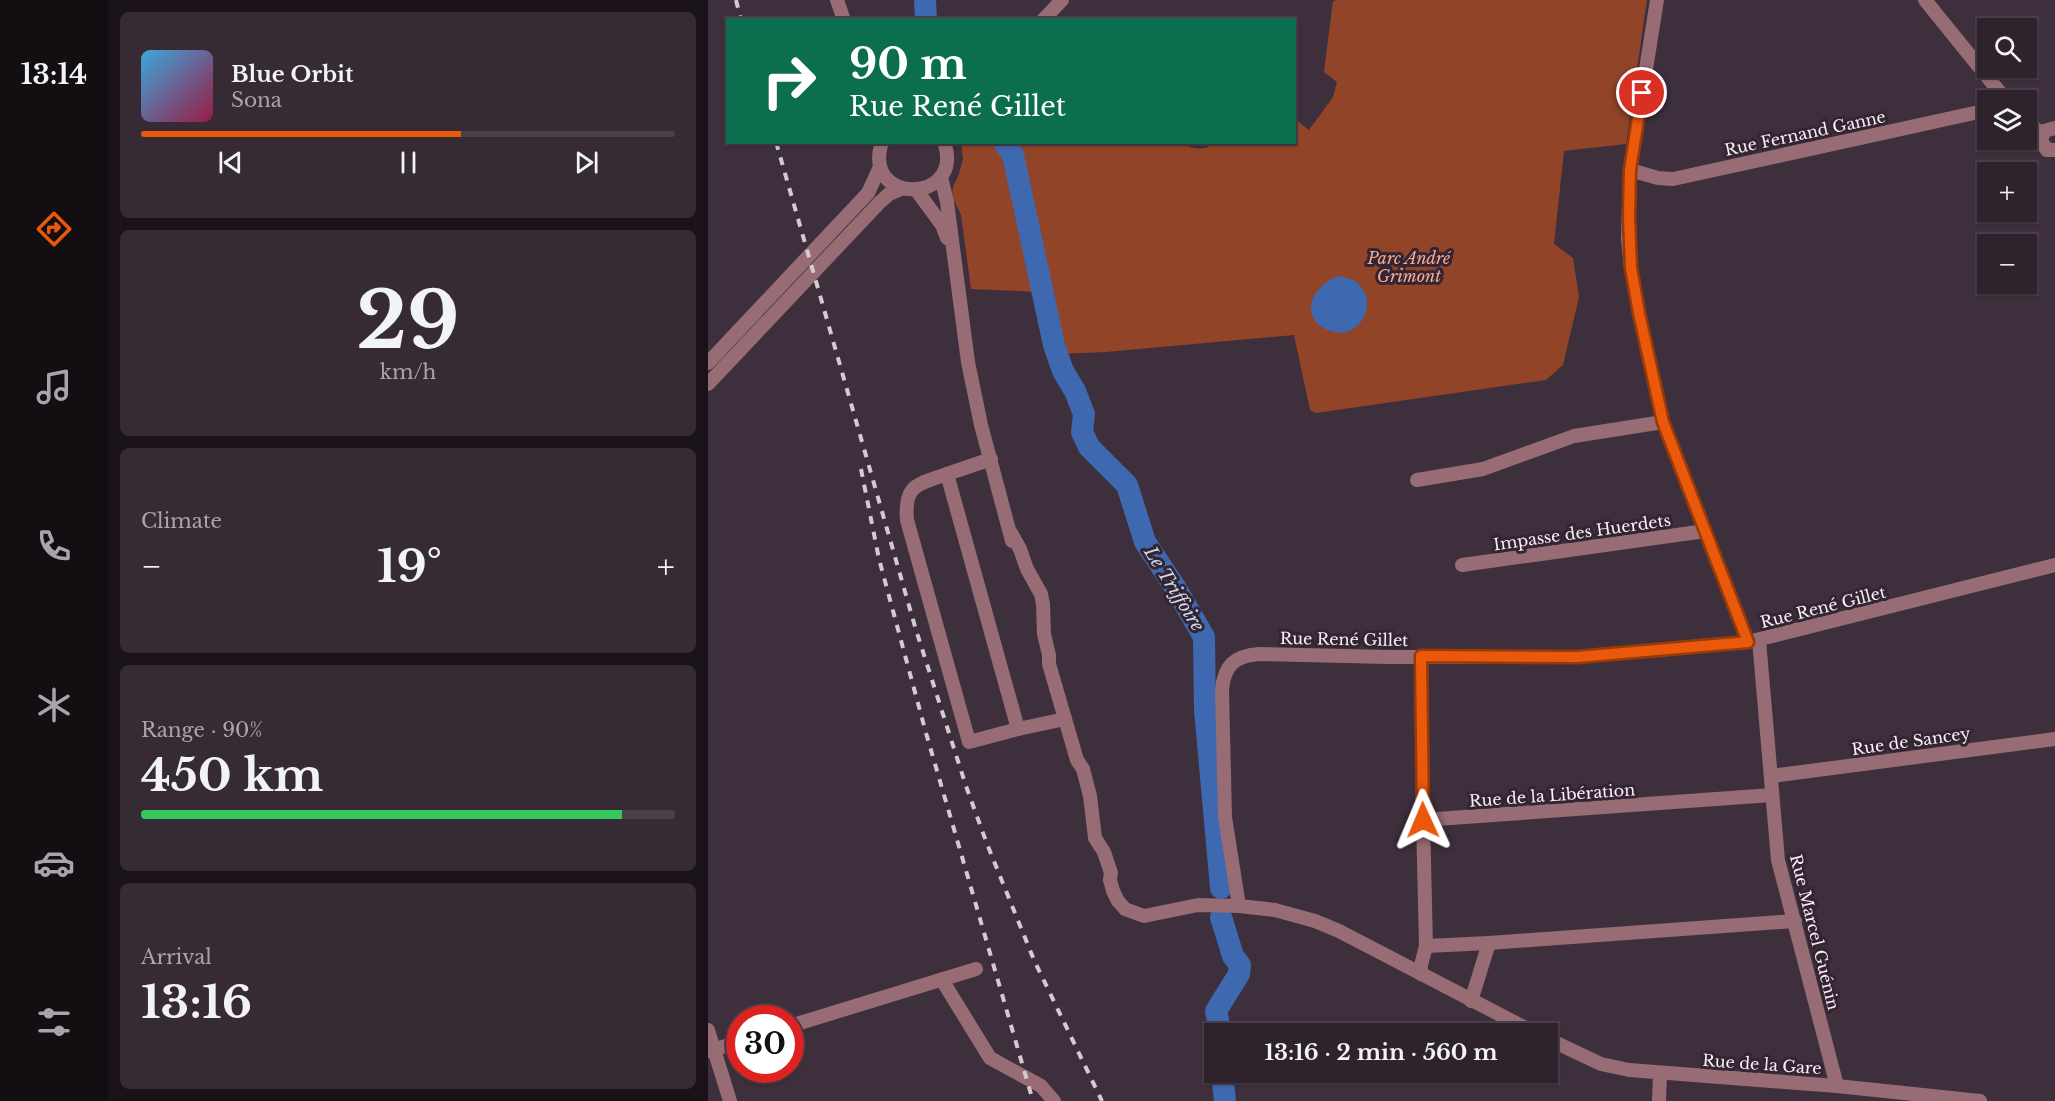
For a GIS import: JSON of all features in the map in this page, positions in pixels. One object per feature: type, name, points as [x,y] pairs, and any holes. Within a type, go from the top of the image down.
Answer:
[{"type":"street","points":[[1045,18],[1062,0]]},
{"type":"street","name":"Rue Marcel Guénin","points":[[1657,0],[1630,170],[1628,239],[1631,268],[1663,422],[1705,531],[1753,641],[1771,776],[1778,860],[1837,1086]]},
{"type":"street","points":[[1925,0],[1998,90]]},
{"type":"street","points":[[838,1],[843,18]]},
{"type":"street","name":"Rue Fernand Ganne","points":[[1630,170],[1658,178],[1673,179],[1977,112]]},
{"type":"street","points":[[2048,131],[2042,145],[2047,150],[2055,151]]},
{"type":"street","points":[[882,144],[879,150],[880,166],[885,176],[901,189]]},
{"type":"street","points":[[708,384],[889,194],[901,189],[917,190],[934,183],[941,177],[946,166],[945,144]]},
{"type":"street","points":[[708,363],[868,193],[880,166]]},
{"type":"street","points":[[941,177],[968,362],[1011,533],[1013,552],[1025,585],[1033,597],[1042,656],[1049,664],[1077,760],[1083,769],[1093,809],[1095,838],[1104,852],[1111,873],[1110,880],[1118,901],[1125,909],[1144,915],[1198,905],[1239,906],[1275,910],[1315,921],[1340,931],[1515,1023]]},
{"type":"street","points":[[917,190],[942,225],[953,254]]},
{"type":"street","points":[[1417,480],[1483,469],[1574,436],[1663,422]]},
{"type":"street","points":[[991,459],[924,482],[908,495],[906,504],[907,520],[969,742],[1065,719]]},
{"type":"street","points":[[947,474],[1018,729]]},
{"type":"street","name":"Impasse des Huerdets","points":[[1462,565],[1705,531]]},
{"type":"street","name":"Rue René Gillet","points":[[1239,906],[1225,817],[1222,690],[1226,671],[1242,656],[1259,654],[1577,657],[1753,641],[2055,565]]},
{"type":"street","points":[[1421,656],[1426,946],[1421,974]]},
{"type":"street","name":"Rue de Sancey","points":[[1771,776],[2055,739]]},
{"type":"street","name":"Rue de la Libération","points":[[1423,820],[1772,795]]},
{"type":"street","points":[[1426,946],[1795,921]]},
{"type":"street","points":[[1471,1001],[1489,943]]},
{"type":"street","points":[[804,1022],[976,969]]},
{"type":"street","points":[[942,980],[990,1058],[1041,1086],[1054,1101]]},
{"type":"street","points":[[708,1030],[711,1050],[730,1101]]},
{"type":"street","name":"Rue de la Gare","points":[[1558,1044],[1601,1064],[1629,1070],[1837,1086],[1855,1095],[1980,1101]]},
{"type":"street","points":[[711,1050],[726,1046]]},
{"type":"street","points":[[1659,1101],[1660,1073]]},
{"type":"green space","name":"Parc André Grimont","points":[[1647,0],[1626,144],[1564,151],[1554,244],[1573,258],[1579,297],[1563,365],[1546,380],[1316,413],[1310,410],[1294,335],[1106,352],[1058,354],[1042,292],[971,289],[961,215],[952,196],[963,159],[961,144],[1184,144],[1198,149],[1212,144],[1296,144],[1296,120],[1309,130],[1333,97],[1337,82],[1324,72],[1333,1]]},
{"type":"water","points":[[1337,276],[1355,281],[1363,289],[1367,299],[1363,318],[1357,326],[1339,333],[1319,326],[1311,309],[1319,289]]},
{"type":"waterway","name":"Le Triffoire","points":[[925,0],[926,18]]},
{"type":"waterway","name":"Le Triffoire","points":[[1005,144],[1013,155],[1054,345],[1063,371],[1075,391],[1084,414],[1082,432],[1089,447],[1127,485],[1145,542],[1204,637],[1205,710],[1221,888]]},
{"type":"waterway","name":"Le Triffoire","points":[[1218,1023],[1216,1011],[1239,974],[1240,965],[1233,956],[1221,917]]},
{"type":"waterway","name":"Le Triffoire","points":[[1223,1083],[1225,1101]]},
{"type":"railway","points":[[736,0],[740,18]]},
{"type":"railway","points":[[777,144],[916,630],[966,786],[1034,960],[1102,1101]]},
{"type":"railway","points":[[861,469],[879,559],[926,733],[1033,1101]]},
{"type":"route","points":[[1423,820],[1421,656],[1577,657],[1748,642],[1663,422],[1639,313],[1628,239],[1630,170],[1642,93]]}]
